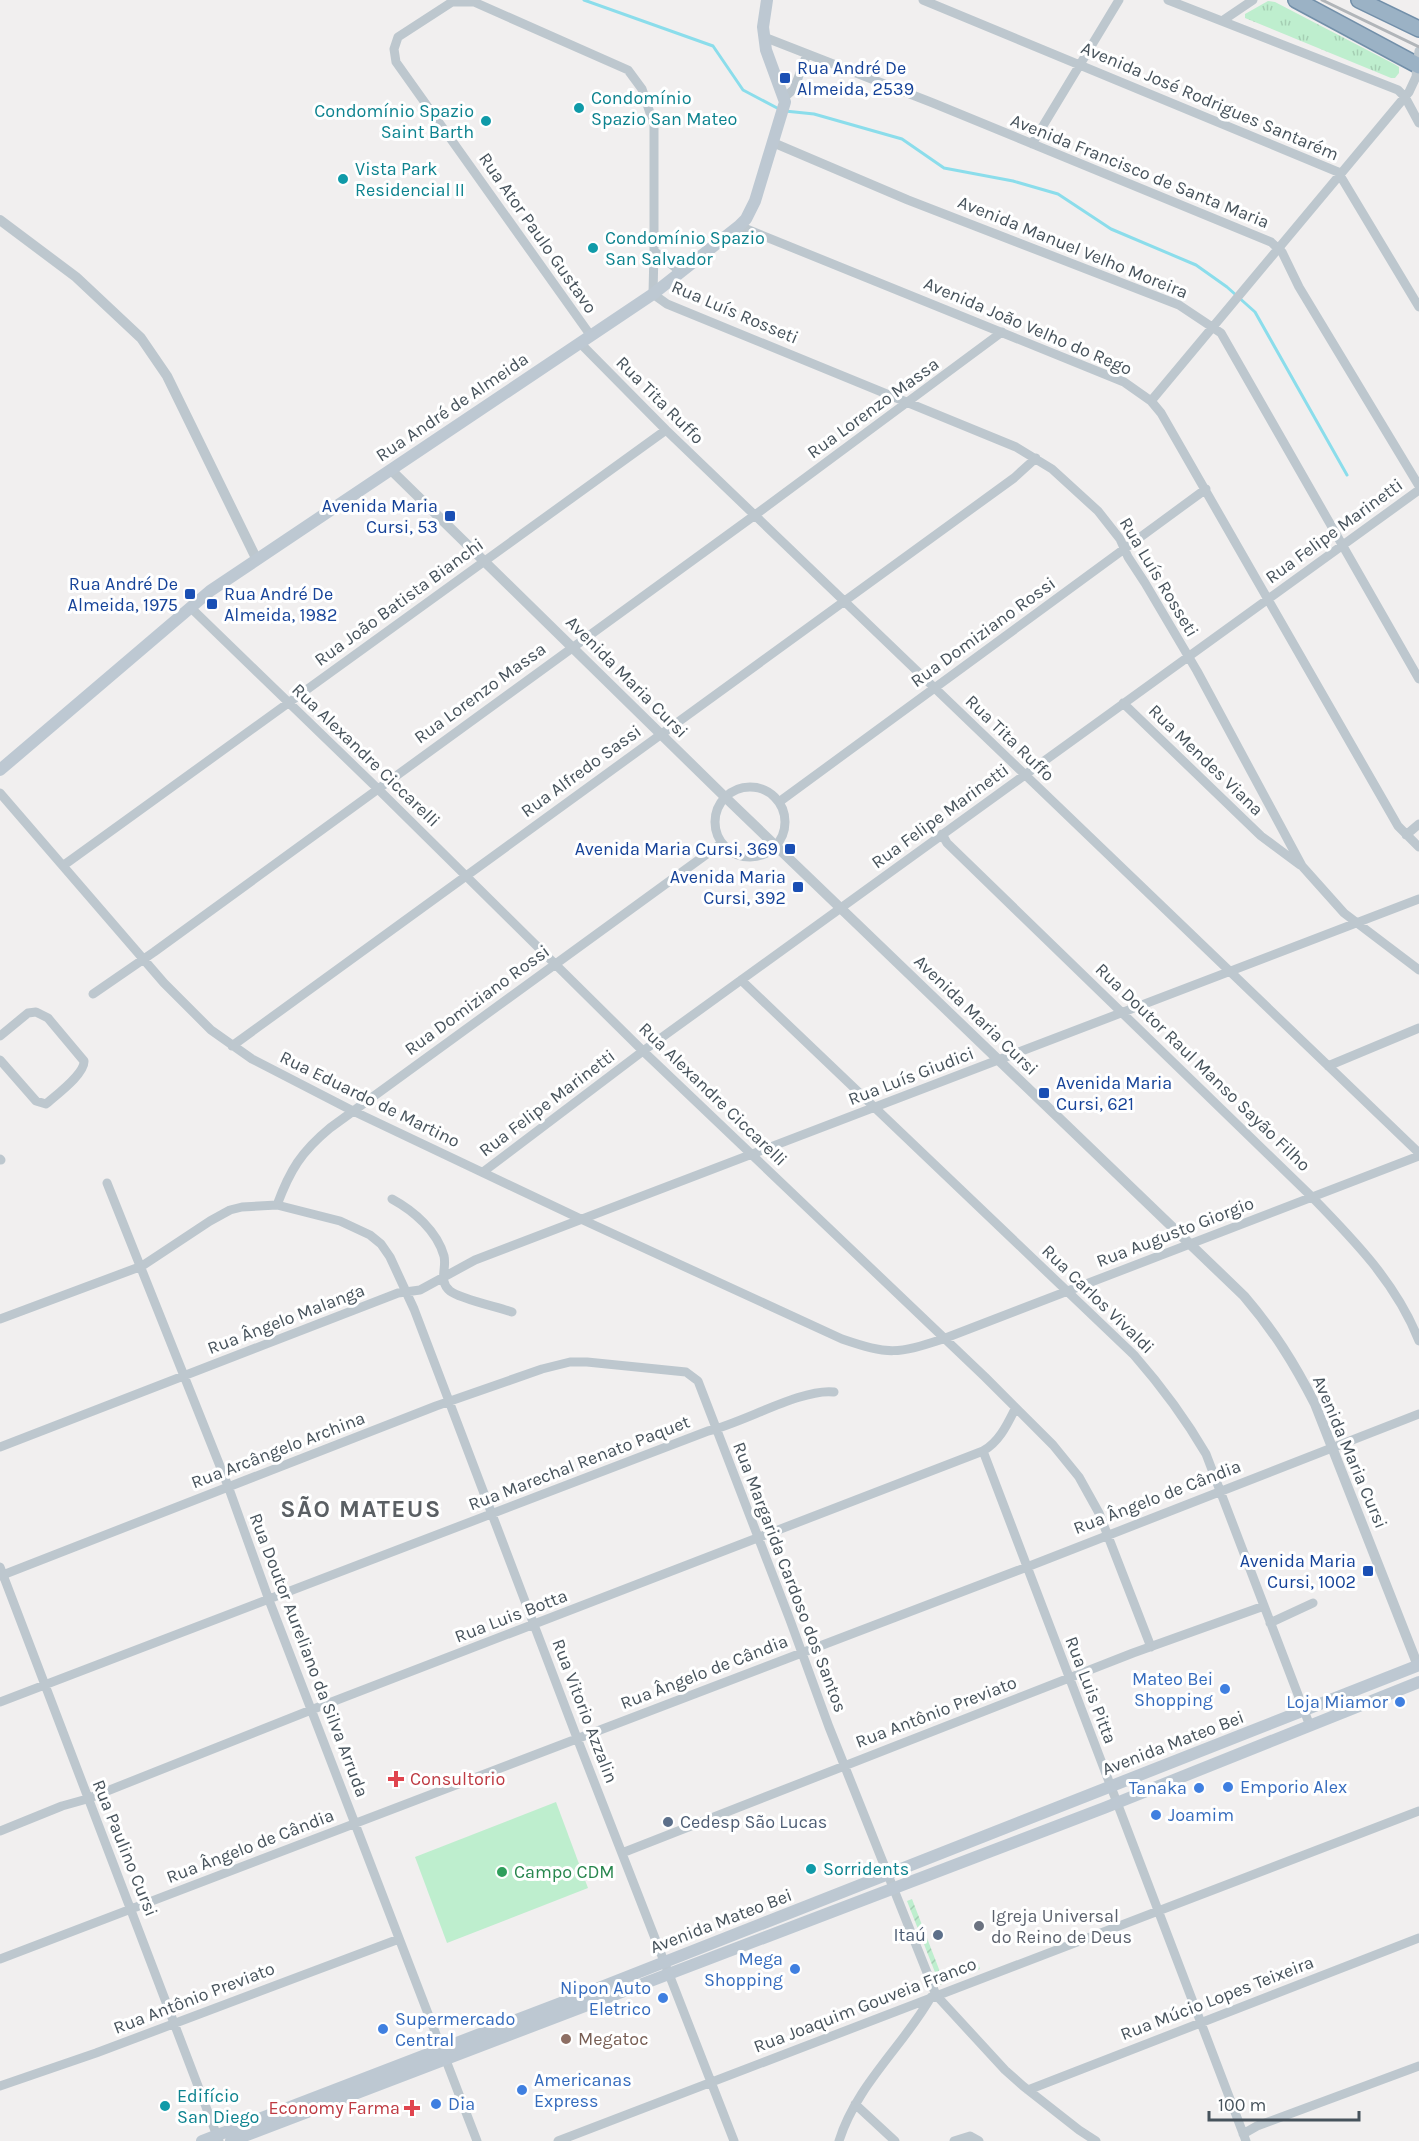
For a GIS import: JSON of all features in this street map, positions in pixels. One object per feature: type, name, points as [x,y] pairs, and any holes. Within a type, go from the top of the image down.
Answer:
[{"type":"highway","points":[[1296,0],[1418,60]]},
{"type":"highway","points":[[1359,0],[1419,29]]},
{"type":"main road","points":[[767,0],[763,27],[764,37],[785,100]]},
{"type":"main road","name":"Rua André de Almeida","points":[[0,770],[190,607],[256,560],[653,294],[739,226],[746,219],[755,201],[785,100]]},
{"type":"main road","name":"Avenida Mateo Bei","points":[[202,2141],[218,2138],[666,1968],[888,1875],[1419,1666]]},
{"type":"main road","name":"Avenida Mateo Bei","points":[[666,1968],[893,1888],[1116,1803],[1419,1682]]},
{"type":"main road","name":"Avenida Mateo Bei","points":[[231,2141],[443,2054]]},
{"type":"street","name":"Avenida José Rodrigues Santarém","points":[[923,0],[1326,166],[1341,175],[1419,307]]},
{"type":"street","points":[[1032,144],[1119,0]]},
{"type":"street","points":[[1168,0],[1398,90],[1405,97],[1419,123]]},
{"type":"street","points":[[1222,21],[1253,0]]},
{"type":"street","name":"Rua Ator Paulo Gustavo","points":[[591,336],[396,63],[394,49],[398,37],[452,2],[474,2],[628,70],[642,89],[654,125],[653,294]]},
{"type":"street","name":"Avenida Francisco de Santa Maria","points":[[764,37],[933,103],[1271,242],[1279,250],[1419,488]]},
{"type":"street","points":[[785,100],[794,89],[807,54]]},
{"type":"street","points":[[1152,401],[1405,97],[1414,84],[1418,60]]},
{"type":"street","name":"Avenida Manuel Velho Moreira","points":[[774,143],[908,200],[1179,305],[1214,327],[1221,333],[1419,679]]},
{"type":"street","points":[[0,220],[76,277],[141,338],[167,376],[256,560]]},
{"type":"street","name":"Avenida João Velho do Rego","points":[[739,226],[1124,382],[1152,401],[1206,489],[1398,826],[1419,847]]},
{"type":"street","points":[[654,251],[681,272]]},
{"type":"street","name":"Rua Luís Rosseti","points":[[653,294],[667,304],[1016,447],[1052,469],[1098,511],[1120,538],[1124,549],[1188,656],[1302,866],[1326,894],[1356,922],[1419,970]]},
{"type":"street","name":"Rua Lorenzo Massa","points":[[93,994],[755,515],[1002,332]]},
{"type":"street","name":"Rua Tita Ruffo","points":[[580,344],[666,430],[1419,1155]]},
{"type":"street","name":"Rua João Batista Bianchi","points":[[64,865],[666,430]]},
{"type":"street","name":"Rua Alfredo Sassi","points":[[232,1046],[1014,478],[1036,458]]},
{"type":"street","name":"Avenida Maria Cursi","points":[[391,470],[725,797],[1244,1296],[1270,1326],[1315,1404],[1419,1666]]},
{"type":"street","name":"Rua Felipe Marinetti","points":[[483,1172],[643,1051],[1419,488]]},
{"type":"street","name":"Rua Domiziano Rossi","points":[[779,802],[1206,489]]},
{"type":"street","name":"Rua Alexandre Ciccarelli","points":[[190,607],[643,1051],[943,1340],[985,1377],[1053,1445],[1079,1477],[1100,1513],[1151,1647]]},
{"type":"street","name":"Rua Mendes Viana","points":[[1123,703],[1267,840],[1302,866]]},
{"type":"street","points":[[743,787],[764,789],[779,802],[784,813],[785,825],[776,845],[766,853],[748,856],[731,852],[722,843],[715,824],[716,814],[725,797],[734,790],[743,787]]},
{"type":"street","name":"Rua Eduardo de Martino","points":[[0,793],[143,960],[195,1014],[232,1046],[252,1059],[353,1112],[842,1340],[882,1352],[910,1350],[943,1340]]},
{"type":"street","points":[[1406,835],[1419,824]]},
{"type":"street","name":"Rua Mendes Viana","points":[[1267,840],[1277,836],[1281,825]]},
{"type":"street","name":"Rua Doutor Raul Manso Sayão Filho","points":[[942,834],[947,843],[1357,1243],[1400,1300],[1419,1341]]},
{"type":"street","name":"Rua Domiziano Rossi","points":[[277,1205],[290,1172],[312,1143],[722,843]]},
{"type":"street","name":"Rua Luís Giudici","points":[[582,1220],[1419,899]]},
{"type":"street","name":"Rua Carlos Vivaldi","points":[[741,980],[1134,1355],[1166,1392],[1206,1454],[1310,1726]]},
{"type":"street","points":[[0,1036],[28,1012],[36,1012],[48,1018],[84,1061],[84,1069],[46,1104],[36,1101],[0,1060]]},
{"type":"street","points":[[1328,1066],[1419,1028]]},
{"type":"street","name":"Rua Augusto Giorgio","points":[[943,1340],[1419,1155]]},
{"type":"street","name":"Rua Doutor Aureliano da Silva Arruda","points":[[107,1183],[228,1486],[269,1600],[477,2141]]},
{"type":"street","points":[[392,1199],[414,1214],[430,1231],[444,1258],[443,1276],[446,1287],[454,1294],[512,1312]]},
{"type":"street","name":"Rua Vitorio Azzalin","points":[[0,1319],[142,1266],[210,1221],[230,1210],[242,1207],[277,1205],[340,1221],[370,1235],[381,1244],[407,1292],[734,2141]]},
{"type":"street","name":"Rua Ângelo Malanga","points":[[0,1447],[398,1293],[420,1290],[475,1260],[582,1220]]},
{"type":"street","name":"Rua Arcângelo Archina","points":[[1,1572],[448,1401],[542,1369],[570,1362],[616,1364],[686,1372],[690,1375]]},
{"type":"street","name":"Rua Margarida Cardoso dos Santos","points":[[690,1375],[698,1381],[844,1766],[922,1956],[934,1996]]},
{"type":"street","name":"Rua Marechal Renato Paquet","points":[[0,1702],[815,1392],[834,1392]]},
{"type":"street","name":"Rua Luis Botta","points":[[0,1831],[983,1451],[992,1446],[1015,1409]]},
{"type":"street","name":"Rua Ângelo de Cândia","points":[[0,1959],[1027,1567],[1108,1533],[1419,1414]]},
{"type":"street","name":"Rua Luis Pitta","points":[[983,1451],[1068,1679],[1245,2138]]},
{"type":"street","name":"Rua Paulino Cursi","points":[[1,1572],[218,2138]]},
{"type":"street","points":[[1270,1623],[1313,1604]]},
{"type":"street","name":"Rua Antônio Previato","points":[[622,1853],[1151,1647],[1264,1606]]},
{"type":"street","name":"Rua Joaquim Gouveia Franco","points":[[558,2141],[1419,1810]]},
{"type":"street","name":"Rua Múcio Lopes Teixeira","points":[[1028,2090],[1419,1938]]},
{"type":"street","name":"Rua Antônio Previato","points":[[0,2086],[86,2057],[399,1939]]},
{"type":"street","points":[[839,2141],[846,2120],[855,2104],[934,1996],[1005,2070],[1078,2130],[1096,2141]]},
{"type":"street","points":[[1245,2138],[1257,2127],[1419,2066]]},
{"type":"street","points":[[855,2104],[895,2141]]},
{"type":"street","points":[[954,2141],[968,2136],[979,2141]]},
{"type":"green space","points":[[1268,1],[1275,2],[1394,64],[1399,67],[1399,73],[1395,78],[1391,78],[1245,18],[1245,14]]},
{"type":"green space","name":"Campo CDM","points":[[556,1802],[588,1888],[447,1943],[415,1857]]},
{"type":"green space","points":[[912,1899],[942,1977],[978,1963],[980,1969],[940,1985],[907,1901]]},
{"type":"waterway","points":[[584,0],[713,46],[743,90],[779,109]]},
{"type":"waterway","points":[[785,111],[814,114],[902,139],[944,168],[1013,181],[1058,194],[1111,229],[1196,265],[1227,287],[1255,312],[1347,475]]},
{"type":"railway","points":[[1322,0],[1419,47]]},
{"type":"place","name":"Rua André De Almeida, 2539","points":[[785,78]]},
{"type":"place","name":"Condomínio Spazio San Mateo","points":[[579,108]]},
{"type":"place","name":"Condomínio Spazio Saint Barth","points":[[486,121]]},
{"type":"place","name":"Vista Park Residencial II","points":[[343,179]]},
{"type":"place","name":"Condomínio Spazio San Salvador","points":[[593,248]]},
{"type":"place","name":"Avenida Maria Cursi, 53","points":[[450,516]]},
{"type":"place","name":"Rua André De Almeida, 1975","points":[[190,594]]},
{"type":"place","name":"Rua André De Almeida, 1982","points":[[212,604]]},
{"type":"place","name":"Avenida Maria Cursi, 369","points":[[790,849]]},
{"type":"place","name":"Avenida Maria Cursi, 392","points":[[798,887]]},
{"type":"place","name":"Avenida Maria Cursi, 621","points":[[1044,1093]]},
{"type":"place","name":"Avenida Maria Cursi, 1002","points":[[1368,1571]]},
{"type":"place","name":"Mateo Bei Shopping","points":[[1225,1689]]},
{"type":"place","name":"Loja Miamor","points":[[1400,1702]]},
{"type":"place","name":"Consultorio","points":[[396,1779]]},
{"type":"place","name":"Emporio Alex","points":[[1228,1787]]},
{"type":"place","name":"Tanaka","points":[[1199,1788]]},
{"type":"place","name":"Joamim","points":[[1156,1815]]},
{"type":"place","name":"Cedesp São Lucas","points":[[668,1822]]},
{"type":"place","name":"Sorridents","points":[[811,1869]]},
{"type":"place","name":"Campo CDM","points":[[502,1872]]},
{"type":"place","name":"Igreja Universal do Reino de Deus","points":[[979,1926]]},
{"type":"place","name":"Itaú","points":[[938,1935]]},
{"type":"place","name":"Mega Shopping","points":[[795,1969]]},
{"type":"place","name":"Nipon Auto Eletrico","points":[[663,1998]]},
{"type":"place","name":"Supermercado Central","points":[[383,2029]]},
{"type":"place","name":"Megatoc","points":[[566,2039]]},
{"type":"place","name":"Americanas Express","points":[[522,2090]]},
{"type":"place","name":"Dia","points":[[436,2104]]},
{"type":"place","name":"Edifício San Diego","points":[[165,2106]]},
{"type":"place","name":"Economy Farma","points":[[412,2108]]},
{"type":"district","name":"SÃO MATEUS","points":[[361,1509]]}]
